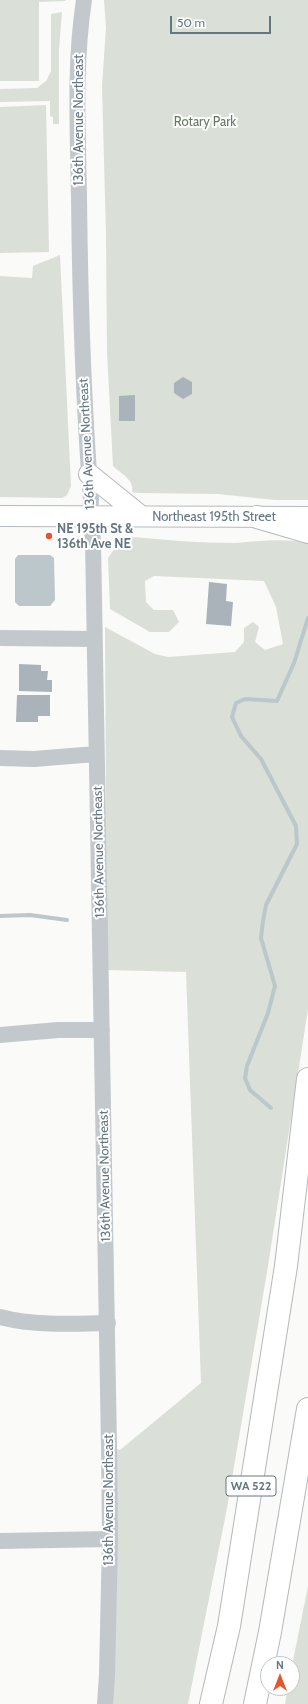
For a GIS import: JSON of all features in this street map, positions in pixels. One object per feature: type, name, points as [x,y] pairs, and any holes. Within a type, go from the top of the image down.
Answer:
[{"type":"highway","points":[[257,517],[308,532]]},
{"type":"highway","points":[[286,1266],[308,1079]]},
{"type":"highway","name":"WA 522","points":[[211,1704],[229,1626],[286,1266],[308,1160]]},
{"type":"highway","name":"WA 522","points":[[255,1704],[270,1632],[308,1409]]},
{"type":"main road","points":[[89,474],[141,516]]},
{"type":"main road","name":"Northeast 195th Street","points":[[0,516],[308,517]]},
{"type":"street","name":"136th Avenue Northeast","points":[[84,0],[80,25],[77,82],[81,331],[91,499],[90,516],[93,541],[108,1323],[110,1539],[105,1704]]},
{"type":"street","points":[[0,638],[94,639]]},
{"type":"street","points":[[0,758],[34,759],[96,754]]},
{"type":"street","points":[[0,1035],[58,1030],[102,1030]]},
{"type":"street","points":[[0,1317],[44,1324],[108,1323]]},
{"type":"street","points":[[0,1541],[110,1539]]},
{"type":"green space","points":[[0,0],[66,0],[39,2],[39,81],[0,81]]},
{"type":"green space","name":"Rotary Park","points":[[104,0],[308,0],[308,500],[275,500],[218,494],[132,492],[129,480],[113,466],[107,352],[106,234],[102,86],[106,27]]},
{"type":"green space","points":[[62,12],[59,49],[59,124],[53,124],[53,117],[50,116],[50,101],[0,102],[0,89],[37,88],[46,81],[51,71],[51,14]]},
{"type":"green space","points":[[46,105],[49,252],[0,253],[0,107]]},
{"type":"green space","points":[[60,255],[71,486],[67,495],[62,498],[0,497],[0,276],[32,278],[33,266]]},
{"type":"green space","points":[[133,537],[221,543],[281,540],[308,544],[308,1009],[268,1266],[227,1508],[188,1704],[107,1704],[109,1447],[120,1450],[201,1383],[186,972],[107,970],[105,627],[155,654],[168,657],[235,652],[244,642],[244,628],[253,622],[259,627],[255,642],[265,650],[283,644],[276,607],[264,581],[154,576],[145,581],[146,602],[154,610],[173,610],[179,622],[169,632],[150,632],[110,609],[108,558],[118,544]]},
{"type":"green space","points":[[308,1586],[308,1704],[285,1704],[286,1696],[300,1696],[300,1656],[294,1656]]},
{"type":"shaded area","points":[[18,555],[50,555],[54,558],[55,600],[50,606],[19,606],[15,602],[15,559]]},
{"type":"building","points":[[183,377],[192,382],[192,394],[183,399],[174,393],[174,383]]},
{"type":"building","points":[[135,395],[135,421],[119,421],[119,396]]},
{"type":"building","points":[[209,582],[227,584],[226,601],[233,602],[231,626],[206,624]]},
{"type":"building","points":[[19,664],[41,665],[41,671],[48,671],[47,680],[52,680],[52,692],[19,691]]},
{"type":"building","points":[[17,695],[50,695],[50,716],[38,716],[38,722],[16,722]]},
{"type":"waterway","points":[[271,1108],[250,1090],[245,1078],[247,1066],[268,1013],[275,986],[261,938],[266,905],[297,844],[296,826],[261,759],[241,736],[232,717],[236,703],[245,699],[277,701],[294,663],[308,618]]},
{"type":"waterway","points":[[0,916],[30,915],[67,920]]},
{"type":"place","name":"NE 195th St & 136th Ave NE","points":[[49,536]]}]
